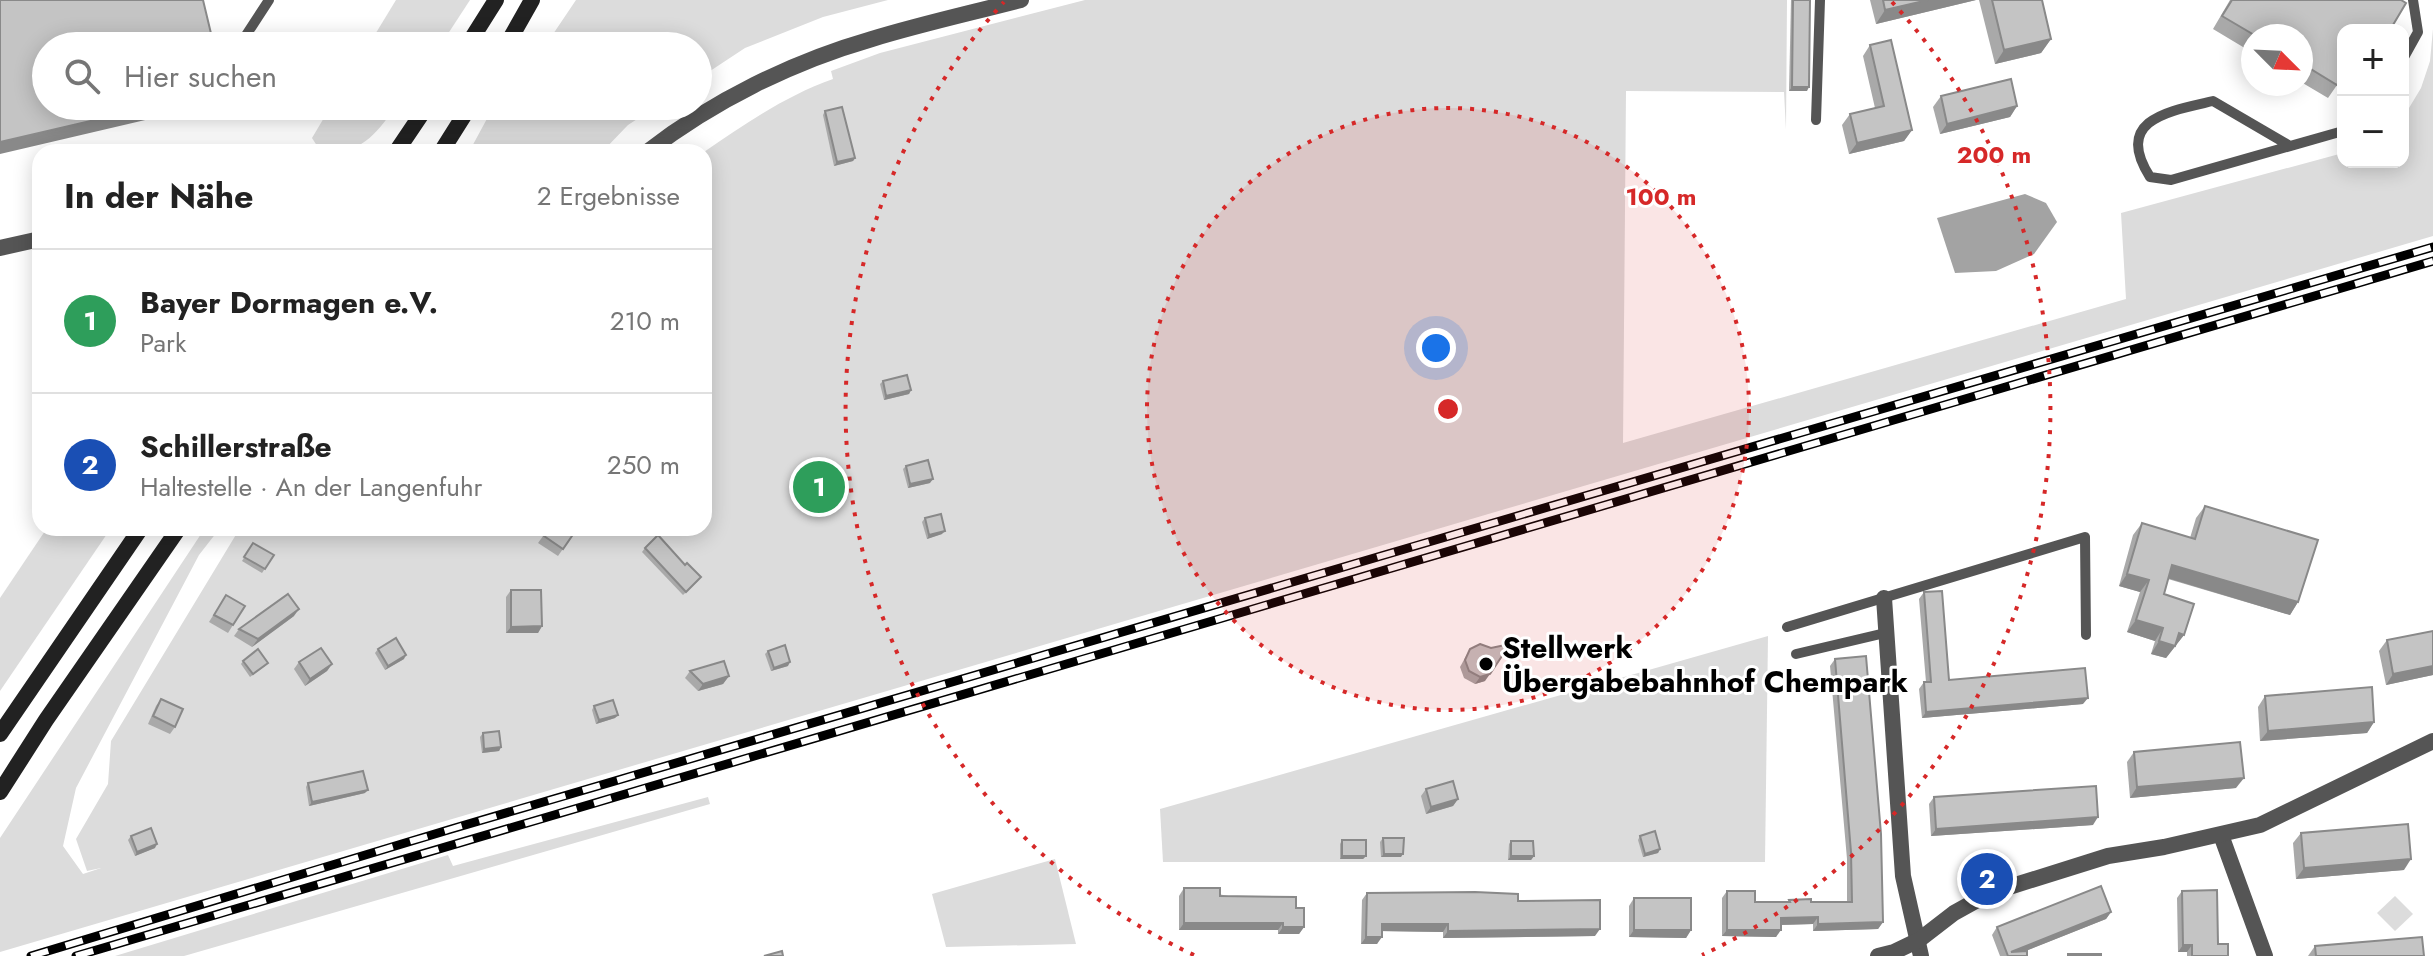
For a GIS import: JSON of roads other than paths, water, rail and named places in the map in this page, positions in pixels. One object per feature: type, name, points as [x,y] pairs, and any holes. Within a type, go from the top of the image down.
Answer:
[{"type":"main road","points":[[476,32],[496,0]]},
{"type":"main road","points":[[514,32],[532,0]]},
{"type":"main road","points":[[401,144],[418,120]]},
{"type":"main road","points":[[446,144],[461,120]]},
{"type":"main road","points":[[0,734],[136,536]]},
{"type":"main road","points":[[0,792],[173,536]]},
{"type":"street","points":[[712,110],[771,77],[826,54],[1020,0]]},
{"type":"street","points":[[658,144],[694,120]]},
{"type":"street","points":[[452,144],[459,124]]},
{"type":"street","points":[[0,248],[32,241]]},
{"type":"street","points":[[1884,598],[1903,876],[1920,948]]},
{"type":"street","points":[[1878,956],[1920,948],[1954,913],[1990,893],[2108,856],[2221,835],[2273,820],[2433,741]]},
{"type":"street","points":[[2221,835],[2265,956]]},
{"type":"lane","points":[[248,32],[269,0]]},
{"type":"lane","points":[[1816,120],[1820,0]]},
{"type":"lane","points":[[2409,48],[2418,32],[2413,0]]},
{"type":"lane","points":[[2290,146],[2213,101],[2164,112],[2146,122],[2138,138],[2140,161],[2150,177],[2171,180],[2337,133]]},
{"type":"lane","points":[[1787,627],[2085,537],[2086,635]]},
{"type":"lane","points":[[1796,654],[1885,633]]},
{"type":"railway","points":[[31,956],[448,830],[2433,247]]},
{"type":"railway","points":[[76,956],[2433,261]]},
{"type":"place","name":"Bayer Dormagen e.V.","points":[[819,487]]},
{"type":"place","name":"Stellwerk Übergabebahnhof Chempark","points":[[1486,664]]},
{"type":"place","name":"Schillerstraße","points":[[1987,879]]}]
